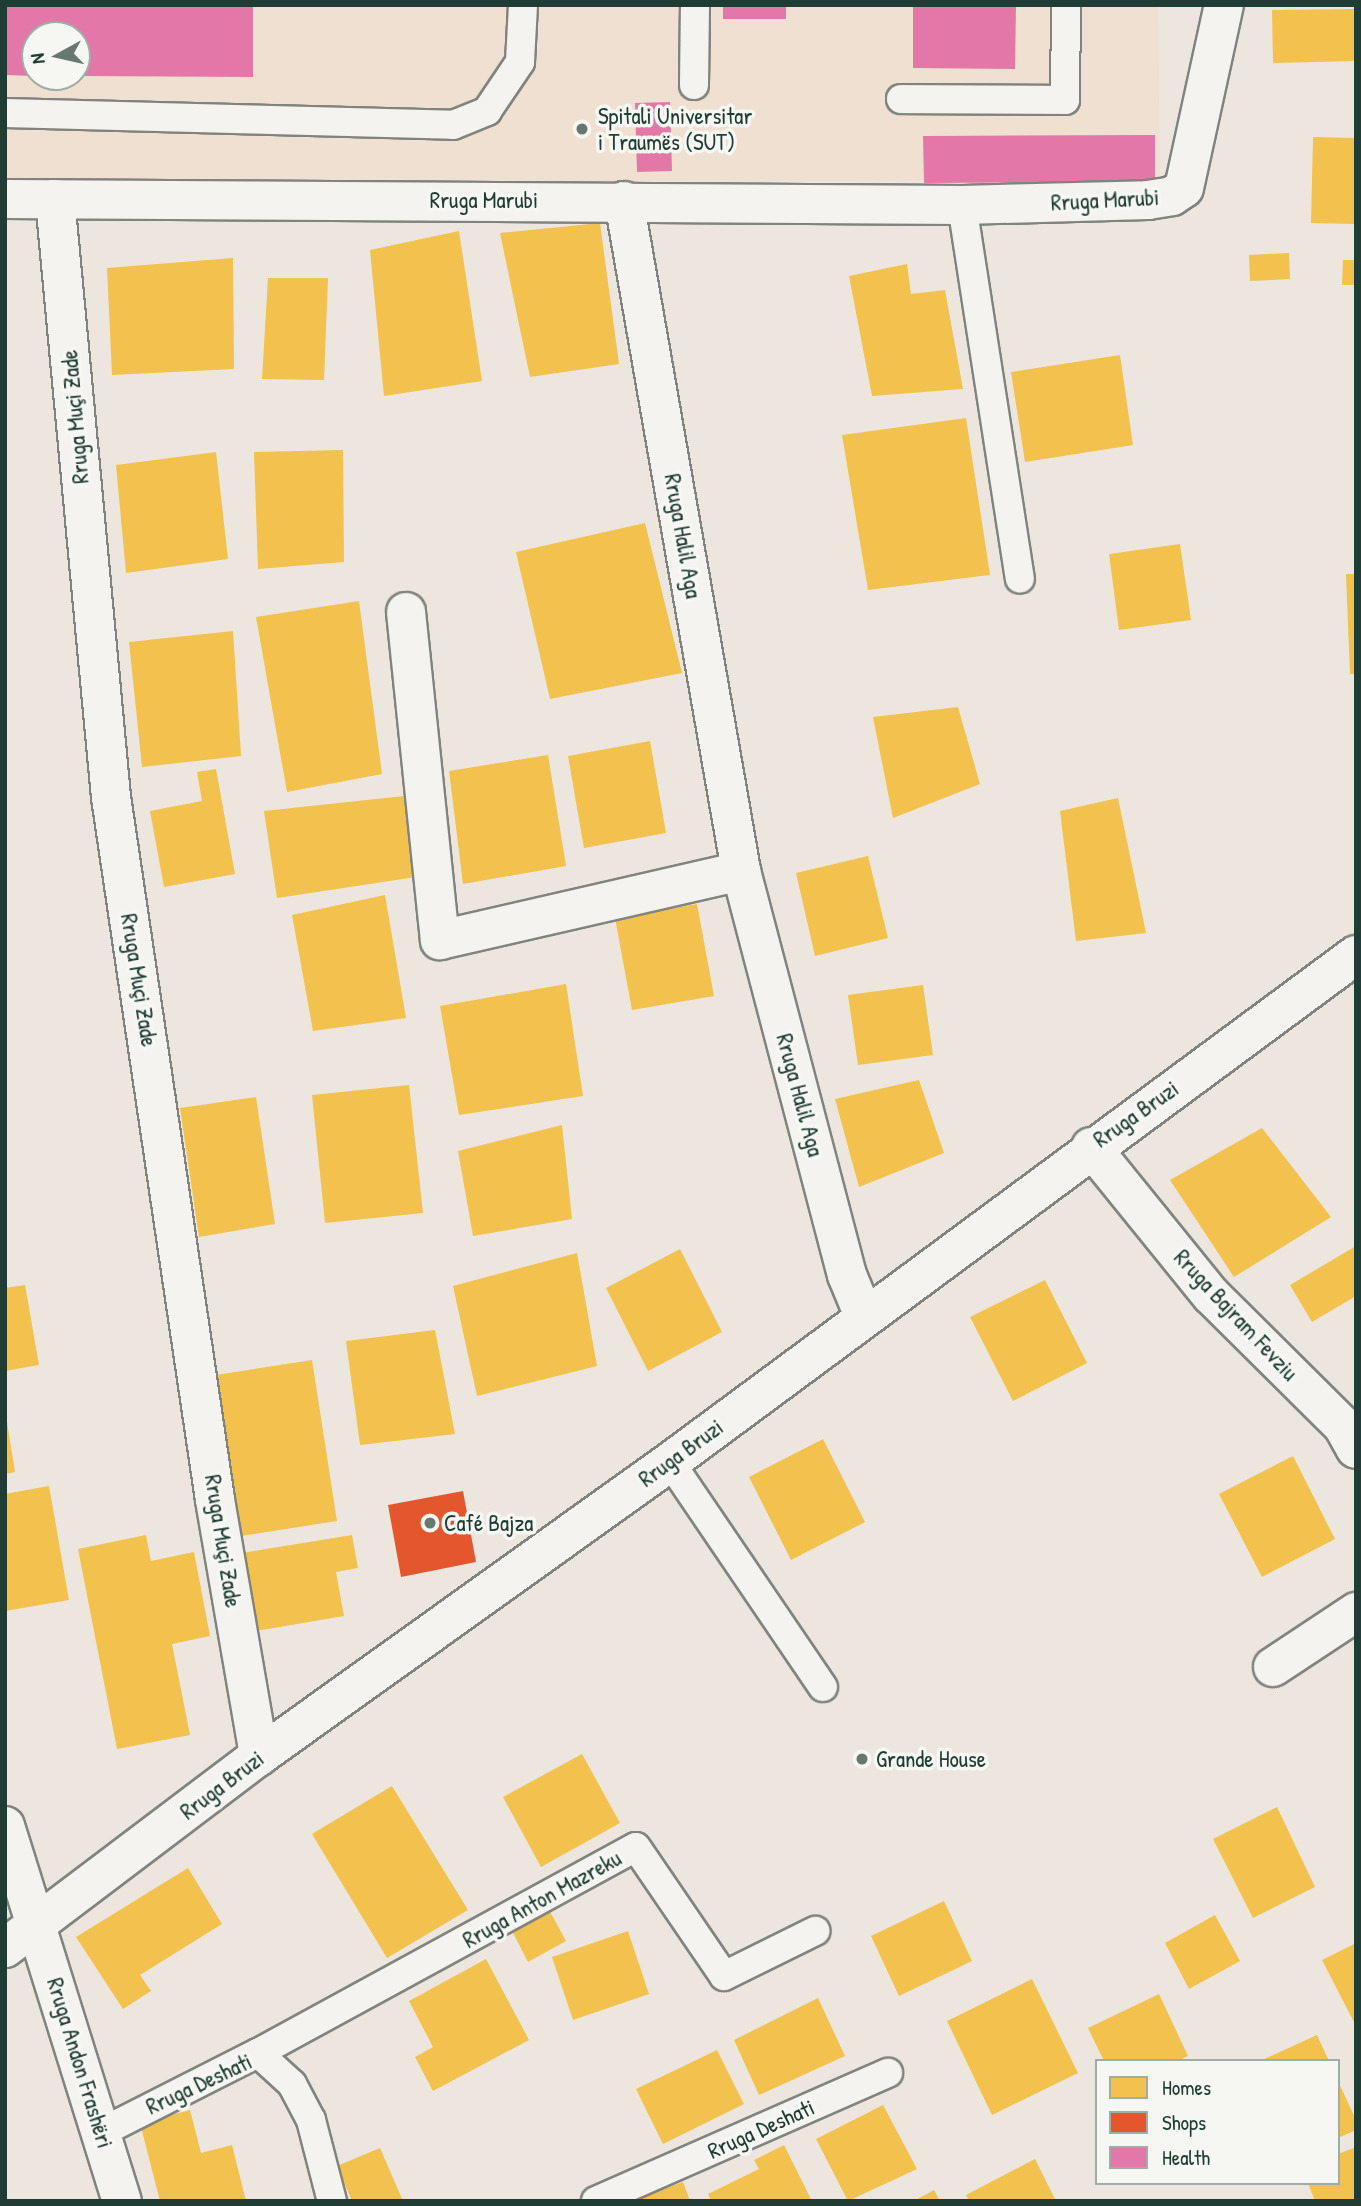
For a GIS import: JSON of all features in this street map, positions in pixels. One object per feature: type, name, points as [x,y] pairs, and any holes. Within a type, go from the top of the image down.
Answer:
[{"type":"street","name":"Rruga Marubi","points":[[5,199],[962,205],[1148,200],[1171,196],[1184,188],[1224,5]]},
{"type":"street","name":"Rruga Muçi Zade","points":[[55,199],[111,797],[215,1500],[259,1756]]},
{"type":"street","name":"Rruga Halil Aga","points":[[624,201],[741,872],[847,1275],[864,1316]]},
{"type":"street","points":[[406,612],[440,940],[741,872]]},
{"type":"street","name":"Rruga Bruzi","points":[[5,1948],[259,1756],[670,1462],[1091,1147],[1356,955]]},
{"type":"street","name":"Rruga Bajram Fevziu","points":[[1091,1147],[1211,1295],[1343,1426],[1356,1449]]},
{"type":"street","points":[[1273,1667],[1356,1612]]},
{"type":"street","name":"Rruga Andon Frashëri","points":[[5,1826],[122,2201]]},
{"type":"lane","points":[[5,113],[453,125],[487,111],[520,62],[523,5]]},
{"type":"lane","points":[[694,85],[695,5]]},
{"type":"lane","points":[[901,99],[1065,100],[1066,5]]},
{"type":"lane","points":[[962,205],[1020,579]]},
{"type":"lane","points":[[670,1462],[823,1687]]},
{"type":"lane","name":"Rruga Anton Mazreku","points":[[258,2053],[636,1847],[724,1976],[815,1931]]},
{"type":"lane","name":"Rruga Deshati","points":[[102,2132],[258,2053],[292,2084],[311,2120],[331,2201]]},
{"type":"lane","name":"Rruga Deshati","points":[[596,2201],[888,2073]]},
{"type":"shaded area","name":"Spitali Universitar i Traumës (SUT)","points":[[5,5],[1158,5],[1160,181],[5,181]]},
{"type":"building: Homes","points":[[1356,9],[1356,61],[1273,63],[1272,10]]},
{"type":"building: Homes","points":[[1313,137],[1356,138],[1356,224],[1311,223]]},
{"type":"building: Homes","points":[[600,223],[619,364],[530,377],[500,233]]},
{"type":"building: Homes","points":[[459,231],[482,381],[384,396],[370,250]]},
{"type":"building: Homes","points":[[1289,253],[1290,279],[1250,281],[1249,255]]},
{"type":"building: Homes","points":[[233,258],[234,369],[112,375],[107,268]]},
{"type":"building: Homes","points":[[1343,260],[1356,260],[1356,285],[1342,285]]},
{"type":"building: Homes","points":[[907,264],[911,294],[945,290],[963,389],[872,396],[849,276]]},
{"type":"building: Homes","points":[[268,278],[328,278],[324,380],[262,379]]},
{"type":"building: Homes","points":[[1120,355],[1133,445],[1025,462],[1011,372]]},
{"type":"building: Homes","points":[[966,418],[990,575],[868,590],[842,435]]},
{"type":"building: Homes","points":[[343,450],[344,562],[258,569],[254,452]]},
{"type":"building: Homes","points":[[216,452],[228,559],[126,573],[116,465]]},
{"type":"building: Homes","points":[[645,523],[682,673],[550,699],[516,552]]},
{"type":"building: Homes","points":[[1180,544],[1191,620],[1119,630],[1109,554]]},
{"type":"building: Homes","points":[[1346,574],[1356,574],[1356,674],[1350,674]]},
{"type":"building: Homes","points":[[359,601],[382,774],[287,792],[256,617]]},
{"type":"building: Homes","points":[[233,631],[241,756],[142,767],[129,642]]},
{"type":"building: Homes","points":[[958,707],[980,784],[893,818],[873,717]]},
{"type":"building: Homes","points":[[650,741],[666,833],[584,848],[568,756]]},
{"type":"building: Homes","points":[[548,755],[566,866],[463,884],[449,771]]},
{"type":"building: Homes","points":[[216,769],[235,874],[164,887],[150,811],[202,801],[197,772]]},
{"type":"building: Homes","points":[[404,796],[416,877],[277,898],[264,811]]},
{"type":"building: Homes","points":[[1118,798],[1146,933],[1076,941],[1060,811]]},
{"type":"building: Homes","points":[[868,856],[888,938],[815,956],[796,873]]},
{"type":"building: Homes","points":[[385,895],[406,1018],[313,1031],[292,915]]},
{"type":"building: Homes","points":[[697,904],[714,996],[632,1010],[615,918]]},
{"type":"building: Homes","points":[[566,984],[583,1096],[459,1115],[440,1006]]},
{"type":"building: Homes","points":[[923,985],[933,1055],[858,1065],[848,995]]},
{"type":"building: Homes","points":[[919,1080],[944,1153],[859,1187],[835,1099]]},
{"type":"building: Homes","points":[[409,1085],[423,1213],[325,1223],[312,1095]]},
{"type":"building: Homes","points":[[256,1097],[275,1224],[199,1237],[180,1108]]},
{"type":"building: Homes","points":[[562,1125],[572,1219],[473,1236],[458,1151]]},
{"type":"building: Homes","points":[[1262,1128],[1331,1217],[1234,1277],[1170,1180]]},
{"type":"building: Homes","points":[[1356,1246],[1356,1296],[1312,1322],[1290,1285]]},
{"type":"building: Homes","points":[[680,1249],[722,1332],[648,1371],[606,1288]]},
{"type":"building: Homes","points":[[577,1253],[597,1366],[477,1396],[453,1286]]},
{"type":"building: Homes","points":[[1045,1280],[1087,1363],[1013,1401],[970,1317]]},
{"type":"building: Homes","points":[[25,1285],[39,1365],[5,1371],[5,1288]]},
{"type":"building: Homes","points":[[435,1330],[455,1434],[360,1445],[346,1341]]},
{"type":"building: Homes","points":[[312,1360],[337,1521],[241,1536],[216,1375]]},
{"type":"building: Homes","points":[[7,1422],[15,1472],[5,1474],[5,1423]]},
{"type":"building: Homes","points":[[823,1439],[865,1522],[791,1560],[749,1477]]},
{"type":"building: Homes","points":[[1293,1456],[1335,1539],[1262,1577],[1219,1494]]},
{"type":"building: Homes","points":[[49,1486],[69,1600],[5,1611],[5,1494]]},
{"type":"building: Homes","points":[[146,1535],[151,1561],[194,1552],[210,1636],[172,1644],[190,1735],[117,1749],[78,1549]]},
{"type":"building: Homes","points":[[352,1535],[358,1568],[336,1572],[344,1616],[256,1631],[242,1553]]},
{"type":"building: Homes","points":[[582,1754],[620,1823],[541,1867],[503,1797]]},
{"type":"building: Homes","points":[[392,1786],[468,1910],[387,1958],[312,1834]]},
{"type":"building: Homes","points":[[1277,1807],[1315,1887],[1253,1918],[1213,1839]]},
{"type":"building: Homes","points":[[188,1868],[222,1924],[140,1975],[151,1991],[123,2009],[76,1937]]},
{"type":"building: Homes","points":[[944,1901],[972,1961],[899,1996],[871,1936]]},
{"type":"building: Homes","points":[[547,1906],[566,1941],[528,1962],[509,1925]]},
{"type":"building: Homes","points":[[1215,1915],[1240,1961],[1189,1989],[1165,1943]]},
{"type":"building: Homes","points":[[628,1931],[649,1994],[573,2020],[552,1957]]},
{"type":"building: Homes","points":[[1356,1943],[1356,2026],[1322,1960]]},
{"type":"building: Homes","points":[[486,1959],[529,2040],[433,2091],[415,2057],[433,2047],[409,2001]]},
{"type":"building: Homes","points":[[1032,1979],[1078,2073],[992,2115],[947,2021]]},
{"type":"building: Homes","points":[[1159,1994],[1188,2056],[1181,2059],[1103,2059],[1088,2028]]},
{"type":"building: Homes","points":[[818,1998],[845,2056],[759,2095],[734,2040]]},
{"type":"building: Homes","points":[[1317,2035],[1328,2059],[1264,2059]]},
{"type":"building: Homes","points":[[717,2050],[744,2104],[663,2144],[636,2089]]},
{"type":"building: Homes","points":[[1340,2085],[1356,2120],[1356,2130],[1340,2137]]},
{"type":"building: Homes","points":[[883,2105],[917,2169],[848,2201],[816,2139]]},
{"type":"building: Homes","points":[[190,2110],[201,2153],[232,2145],[246,2201],[160,2201],[140,2123]]},
{"type":"building: Homes","points":[[784,2145],[812,2201],[711,2201],[708,2194],[759,2169],[754,2160]]},
{"type":"building: Homes","points":[[1356,2147],[1356,2201],[1315,2201],[1309,2185],[1340,2185],[1340,2153]]},
{"type":"building: Homes","points":[[380,2148],[403,2201],[352,2201],[337,2166]]},
{"type":"building: Homes","points":[[1035,2159],[1056,2201],[969,2201],[966,2195]]},
{"type":"building: Homes","points":[[683,2182],[690,2201],[634,2201],[634,2200]]},
{"type":"building: Homes","points":[[934,2190],[940,2201],[914,2201]]},
{"type":"building: Shops","points":[[463,1491],[476,1562],[401,1577],[388,1505]]},
{"type":"building: Health","points":[[5,5],[253,5],[253,77],[91,76],[91,21],[21,21],[21,76],[5,75]]},
{"type":"building: Health","points":[[723,5],[786,5],[786,19],[723,19]]},
{"type":"building: Health","points":[[913,5],[1016,5],[1015,69],[913,68]]},
{"type":"building: Health","points":[[670,102],[672,171],[637,172],[635,103]]},
{"type":"building: Health","points":[[1155,135],[1155,182],[924,183],[923,136]]},
{"type":"place","name":"Spitali Universitar i Traumës (SUT)","points":[[582,129]]},
{"type":"place","name":"Café Bajza","points":[[430,1523]]},
{"type":"place","name":"Grande House","points":[[862,1759]]}]
